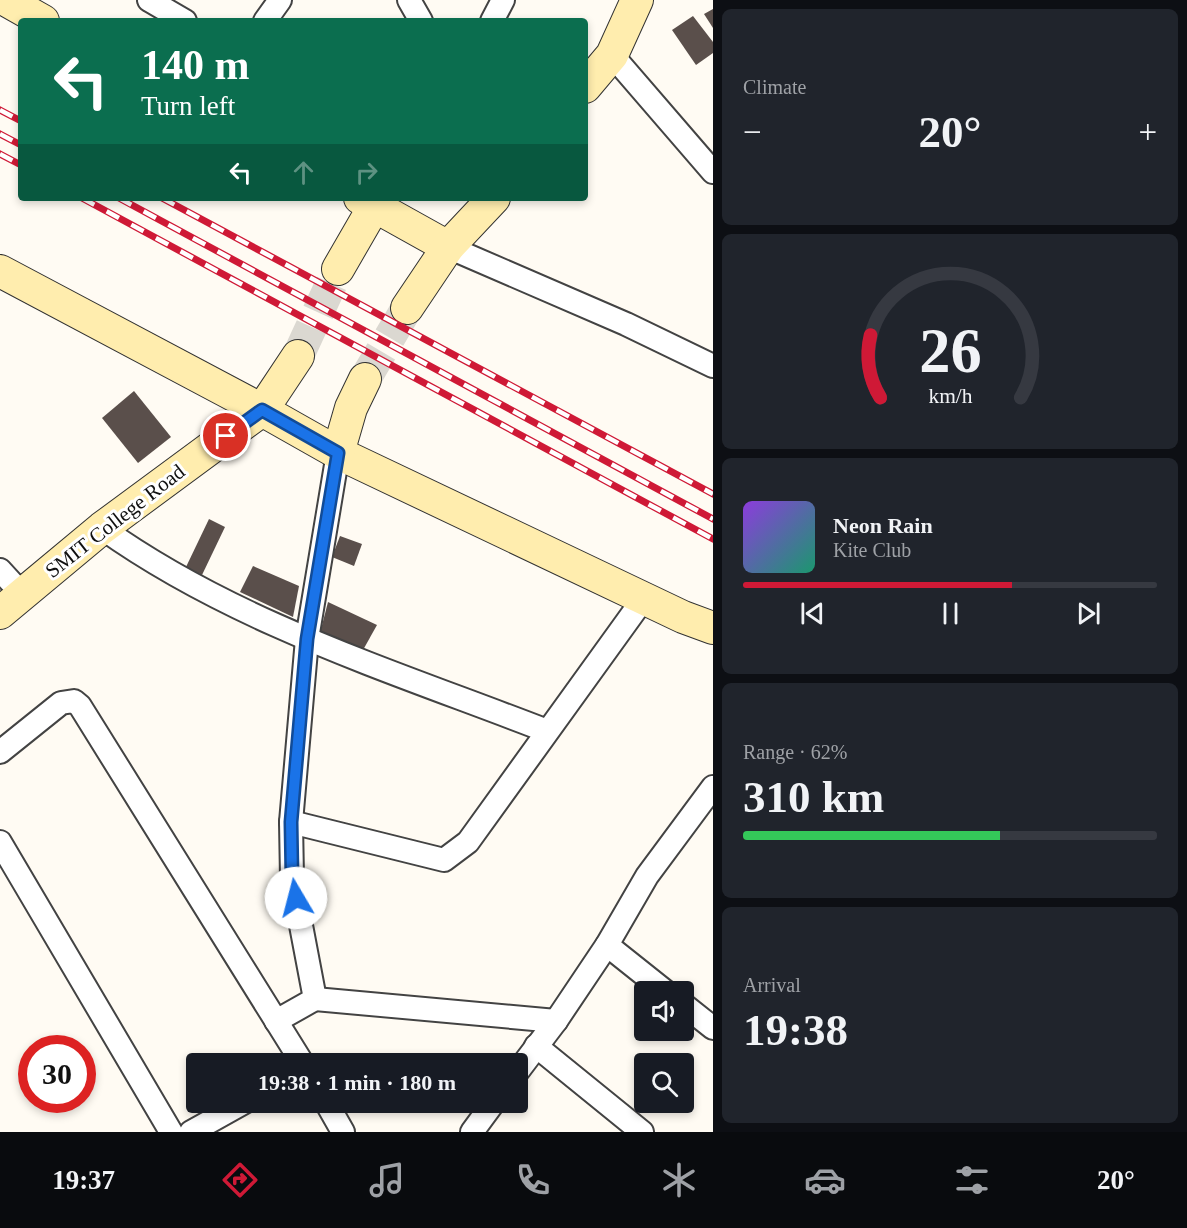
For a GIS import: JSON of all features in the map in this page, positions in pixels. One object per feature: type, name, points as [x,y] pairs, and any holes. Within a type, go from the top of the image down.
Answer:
[{"type":"main road","points":[[6,0],[38,18]]},
{"type":"main road","points":[[588,83],[612,55],[637,0]]},
{"type":"main road","points":[[338,269],[371,201],[448,247]]},
{"type":"main road","points":[[407,308],[448,247],[485,201]]},
{"type":"main road","points":[[0,271],[262,410],[338,453],[683,617],[713,628]]},
{"type":"main road","name":"SMIT College Road","points":[[11,603],[102,528],[262,410],[298,356]]},
{"type":"main road","points":[[338,453],[351,408],[365,379]]},
{"type":"street","points":[[149,0],[180,18]]},
{"type":"street","points":[[267,18],[280,0]]},
{"type":"street","points":[[409,0],[419,18]]},
{"type":"street","points":[[494,18],[503,0]]},
{"type":"street","points":[[612,55],[713,172]]},
{"type":"street","points":[[448,247],[626,324],[713,366]]},
{"type":"street","points":[[315,999],[292,878],[291,822],[307,639],[338,453]]},
{"type":"street","points":[[102,528],[146,560],[195,587],[307,639],[547,731]]},
{"type":"street","points":[[0,570],[11,603]]},
{"type":"street","points":[[291,822],[444,860],[468,842],[644,598]]},
{"type":"street","points":[[0,752],[61,703],[74,701],[80,706],[296,1053]]},
{"type":"street","points":[[528,1057],[556,1021],[607,945],[647,876],[713,787]]},
{"type":"street","points":[[0,842],[171,1132]]},
{"type":"street","points":[[607,945],[652,981]]},
{"type":"street","points":[[276,1021],[315,999],[556,1021]]},
{"type":"street","points":[[694,1013],[713,1028]]},
{"type":"street","points":[[536,1046],[642,1132]]},
{"type":"street","points":[[191,1132],[225,1113]]},
{"type":"street","points":[[332,1113],[343,1132]]},
{"type":"street","points":[[472,1132],[486,1113]]},
{"type":"building","points":[[713,9],[713,28],[704,14]]},
{"type":"building","points":[[693,16],[713,42],[713,53],[696,65],[672,30]]},
{"type":"building","points":[[134,391],[171,437],[138,463],[102,418]]},
{"type":"building","points":[[209,519],[225,527],[202,575],[186,567]]},
{"type":"building","points":[[340,536],[362,544],[354,566],[332,557]]},
{"type":"building","points":[[253,566],[299,586],[293,617],[240,592]]},
{"type":"building","points":[[328,602],[377,625],[363,650],[320,633]]},
{"type":"tunnel","points":[[298,356],[338,269]]},
{"type":"tunnel","points":[[365,379],[407,308]]},
{"type":"railway","points":[[0,110],[18,119]]},
{"type":"railway","points":[[0,134],[18,143]]},
{"type":"railway","points":[[0,154],[18,163]]},
{"type":"railway","points":[[88,201],[713,539]]},
{"type":"railway","points":[[125,201],[713,519]]},
{"type":"railway","points":[[168,201],[713,494]]},
{"type":"route","points":[[226,436],[262,410],[338,453],[307,639],[291,822],[292,878],[296,898]]}]
